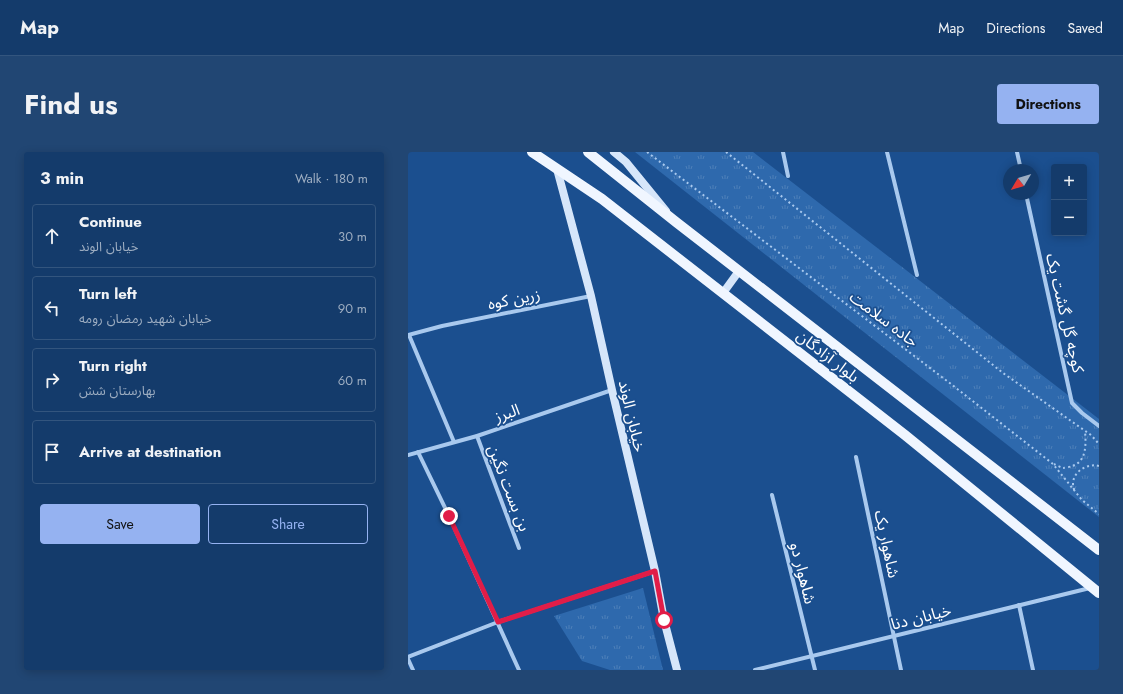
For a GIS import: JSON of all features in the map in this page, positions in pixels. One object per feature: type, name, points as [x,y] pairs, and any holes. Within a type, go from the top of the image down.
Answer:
[{"type":"main road","name":"بلوار آزادگان","points":[[532,152],[602,199],[905,436],[1096,590]]},
{"type":"main road","name":"بلوار آزادگان","points":[[588,152],[1099,550]]},
{"type":"street","points":[[614,152],[626,162],[676,222]]},
{"type":"street","points":[[783,152],[788,176]]},
{"type":"street","points":[[887,152],[917,275]]},
{"type":"street","points":[[1017,152],[1020,164]]},
{"type":"street","name":"خیابان الوند","points":[[558,169],[591,296],[655,571],[664,620],[677,670]]},
{"type":"street","name":"کوچه گل گشت یک","points":[[1027,200],[1072,403],[1099,426]]},
{"type":"street","points":[[723,293],[739,271]]},
{"type":"street","name":"زرین کوه","points":[[409,335],[442,326],[591,296]]},
{"type":"street","points":[[409,335],[454,442]]},
{"type":"street","name":"البرز","points":[[408,455],[477,436],[612,390]]},
{"type":"street","name":"بن بست نگین","points":[[477,436],[519,548]]},
{"type":"street","points":[[418,452],[449,516],[519,670]]},
{"type":"street","name":"شاهوار یک","points":[[856,457],[901,670]]},
{"type":"street","name":"شاهوار دو","points":[[772,495],[815,670]]},
{"type":"street","points":[[413,670],[408,658],[498,622],[655,571]]},
{"type":"street","name":"خیابان دنا","points":[[755,670],[1019,605],[1096,590]]},
{"type":"street","points":[[1019,605],[1033,670]]},
{"type":"path","name":"جاده سلامت","points":[[647,152],[1054,464],[1082,500],[1099,514]]},
{"type":"path","name":"جاده سلامت","points":[[726,152],[1004,373],[1091,435],[1099,444]]},
{"type":"path","points":[[1054,464],[1062,468],[1070,467],[1075,466],[1082,460],[1086,442],[1085,431]]},
{"type":"path","points":[[1074,491],[1073,483],[1077,473],[1084,467],[1090,465],[1099,466]]},
{"type":"green space","points":[[635,152],[753,152],[1099,419],[1099,517]]},
{"type":"green space","points":[[643,588],[663,670],[610,670],[582,661],[554,616]]},
{"type":"route","points":[[449,516],[498,622],[655,571],[664,620]]}]
